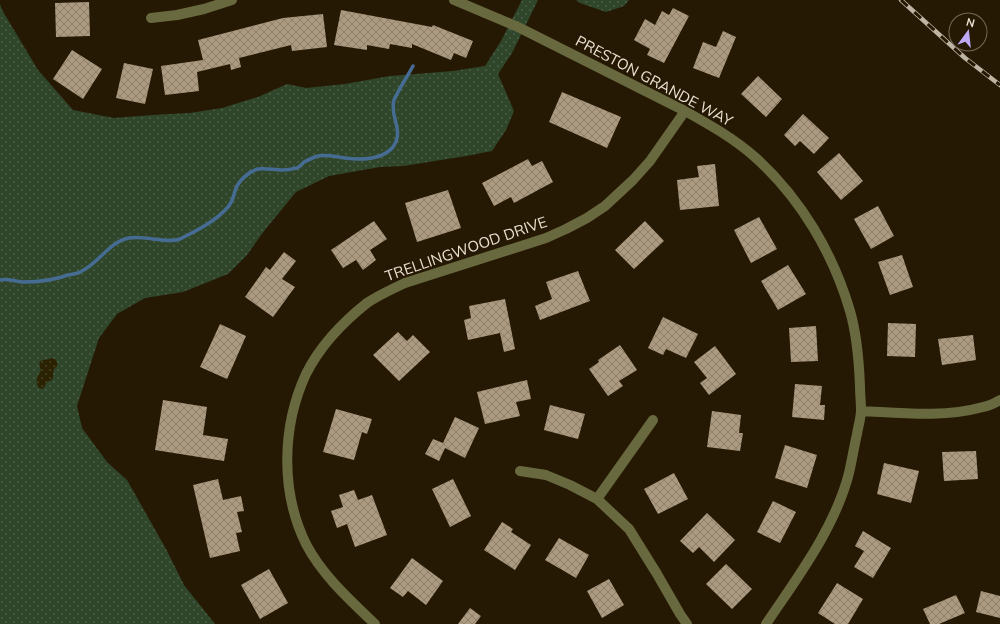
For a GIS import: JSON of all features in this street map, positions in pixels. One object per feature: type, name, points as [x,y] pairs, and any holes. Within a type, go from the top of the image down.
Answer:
[{"type":"street","points":[[151,18],[177,15],[204,9],[232,0]]},
{"type":"street","name":"PRESTON GRANDE WAY","points":[[454,0],[518,28],[685,111],[728,136],[755,158],[776,178],[799,205],[817,233],[844,291],[851,312],[857,343],[860,371],[861,411],[849,473],[832,517],[807,562],[766,624]]},
{"type":"street","name":"TRELLINGWOOD DRIVE","points":[[375,624],[348,598],[315,560],[306,544],[293,506],[289,488],[287,450],[290,424],[296,402],[307,373],[319,353],[343,324],[368,303],[386,292],[404,283],[546,238],[587,218],[605,206],[634,180],[650,161],[685,111]]},
{"type":"street","points":[[861,411],[926,414],[956,413],[984,407],[1000,400]]},
{"type":"street","points":[[597,499],[653,420]]},
{"type":"street","points":[[520,471],[546,475],[597,499],[629,529],[658,574],[687,624]]},
{"type":"green space","points":[[522,0],[538,0],[512,53],[498,74],[514,111],[506,130],[492,151],[403,166],[380,167],[329,176],[296,192],[264,231],[247,255],[228,274],[183,292],[145,298],[117,314],[99,338],[77,406],[82,428],[107,462],[127,480],[166,549],[184,585],[215,624],[0,624],[0,4],[2,10],[38,70],[73,110],[114,118],[190,113],[222,108],[258,97],[287,84],[306,88],[345,84],[390,76],[453,71],[485,66],[501,41]]},
{"type":"green space","points":[[576,0],[629,0],[624,6],[606,12],[580,3]]},
{"type":"sand","points":[[52,358],[55,359],[57,366],[55,368],[52,380],[47,382],[43,389],[39,388],[37,381],[41,370],[39,363]]},
{"type":"building","points":[[89,2],[90,36],[56,37],[55,3]]},
{"type":"building","points":[[673,8],[689,16],[664,63],[647,55],[650,49],[634,40],[645,19],[655,25],[662,11],[669,15]]},
{"type":"building","points":[[341,10],[432,27],[433,25],[473,41],[466,58],[454,53],[451,60],[412,44],[412,48],[390,44],[389,49],[367,45],[367,50],[334,45]]},
{"type":"building","points":[[323,14],[327,47],[292,51],[291,45],[239,58],[241,67],[231,70],[230,64],[197,72],[199,91],[165,95],[161,66],[203,60],[198,40],[283,18]]},
{"type":"building","points":[[723,31],[736,37],[719,78],[693,68],[703,42],[716,47]]},
{"type":"building","points":[[72,50],[102,69],[83,99],[53,79]]},
{"type":"building","points":[[124,63],[153,69],[145,104],[116,98]]},
{"type":"building","points":[[758,76],[782,99],[766,117],[741,94]]},
{"type":"building","points":[[562,92],[621,117],[607,148],[549,122]]},
{"type":"building","points":[[803,114],[829,138],[814,154],[800,141],[795,146],[784,135]]},
{"type":"building","points":[[839,153],[863,181],[841,200],[817,172]]},
{"type":"building","points":[[528,159],[532,166],[542,161],[553,182],[514,203],[511,197],[494,206],[482,183]]},
{"type":"building","points":[[715,164],[719,206],[680,210],[677,180],[699,177],[697,166]]},
{"type":"building","points":[[448,190],[461,228],[417,242],[405,203]]},
{"type":"building","points":[[878,206],[894,236],[871,249],[854,219]]},
{"type":"building","points":[[759,217],[777,249],[751,263],[734,230]]},
{"type":"building","points":[[374,221],[387,239],[370,250],[376,260],[363,270],[356,260],[343,268],[331,250]]},
{"type":"building","points":[[645,221],[664,241],[634,269],[615,250]]},
{"type":"building","points":[[284,252],[296,261],[282,279],[295,287],[273,317],[245,297],[266,267],[270,270]]},
{"type":"building","points":[[902,255],[913,287],[890,295],[878,262]]},
{"type":"building","points":[[788,265],[806,294],[778,310],[761,281]]},
{"type":"building","points":[[578,271],[590,301],[540,320],[535,306],[552,299],[546,282]]},
{"type":"building","points":[[505,299],[515,349],[504,352],[500,333],[468,340],[464,320],[471,318],[469,306]]},
{"type":"building","points":[[663,317],[698,334],[686,358],[666,349],[663,355],[648,348]]},
{"type":"building","points":[[888,323],[916,324],[915,357],[887,356]]},
{"type":"building","points":[[220,324],[246,336],[227,379],[200,367]]},
{"type":"building","points":[[816,326],[818,361],[791,362],[789,328]]},
{"type":"building","points":[[398,332],[407,341],[413,335],[430,352],[399,381],[373,355]]},
{"type":"building","points":[[973,335],[976,360],[942,365],[938,339]]},
{"type":"building","points":[[620,345],[637,370],[619,381],[623,386],[608,396],[589,369],[599,362],[598,360]]},
{"type":"building","points":[[715,346],[736,374],[709,395],[700,383],[707,378],[694,362]]},
{"type":"building","points":[[527,380],[531,399],[516,402],[520,416],[485,424],[477,392]]},
{"type":"building","points":[[795,384],[822,386],[820,405],[825,405],[824,420],[792,417]]},
{"type":"building","points":[[163,400],[207,407],[203,435],[228,439],[224,461],[155,450]]},
{"type":"building","points":[[550,405],[585,414],[578,439],[544,430]]},
{"type":"building","points":[[336,409],[372,419],[367,434],[362,432],[354,460],[323,452]]},
{"type":"building","points":[[712,411],[741,415],[739,433],[743,433],[740,451],[707,447]]},
{"type":"building","points":[[455,417],[479,428],[465,458],[445,448],[439,461],[425,454],[433,439],[443,443]]},
{"type":"building","points":[[785,445],[817,455],[807,488],[775,478]]},
{"type":"building","points":[[976,451],[978,479],[944,481],[942,452]]},
{"type":"building","points":[[884,463],[919,471],[911,503],[877,494]]},
{"type":"building","points":[[674,473],[688,499],[658,514],[644,489]]},
{"type":"building","points":[[218,479],[223,500],[241,496],[244,511],[237,512],[242,532],[236,533],[240,551],[210,558],[193,485]]},
{"type":"building","points":[[453,479],[471,516],[450,527],[432,489]]},
{"type":"building","points":[[354,490],[358,500],[372,495],[387,535],[355,547],[347,524],[337,528],[331,511],[343,507],[339,495]]},
{"type":"building","points":[[773,501],[796,512],[780,543],[757,532]]},
{"type":"building","points":[[707,513],[735,540],[714,562],[699,547],[693,553],[680,541]]},
{"type":"building","points":[[502,522],[513,529],[511,532],[531,545],[515,570],[484,550]]},
{"type":"building","points":[[863,531],[891,548],[873,578],[854,567],[864,551],[855,546]]},
{"type":"building","points":[[559,538],[589,555],[576,578],[545,560]]},
{"type":"building","points":[[412,558],[443,581],[426,605],[408,591],[403,597],[390,588]]},
{"type":"building","points":[[726,564],[752,589],[732,609],[706,584]]},
{"type":"building","points":[[269,569],[288,603],[260,619],[241,585]]},
{"type":"building","points":[[609,579],[624,605],[602,618],[587,591]]},
{"type":"building","points":[[837,583],[863,599],[848,624],[835,624],[818,613]]},
{"type":"building","points":[[981,591],[1000,596],[1000,618],[976,612]]},
{"type":"building","points":[[956,595],[965,613],[939,624],[930,624],[923,609]]},
{"type":"building","points":[[470,608],[481,616],[475,624],[458,624]]},
{"type":"waterway","points":[[0,280],[5,279],[35,282],[77,273],[93,264],[109,248],[122,240],[129,238],[135,237],[169,241],[180,239],[193,233],[218,217],[231,203],[236,187],[241,180],[251,172],[258,169],[288,170],[299,167],[304,162],[321,155],[358,159],[377,157],[383,154],[393,147],[396,141],[398,135],[393,112],[394,100],[413,66]]},
{"type":"railway","points":[[901,0],[965,58],[1000,85]]}]
